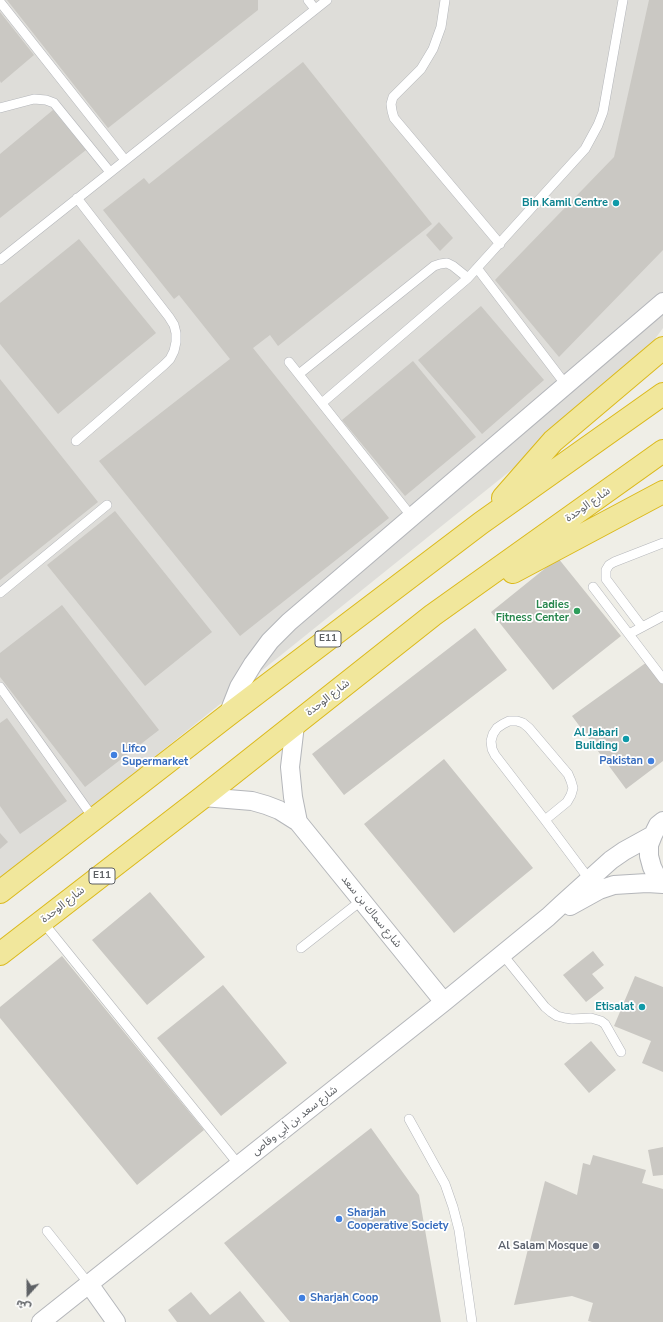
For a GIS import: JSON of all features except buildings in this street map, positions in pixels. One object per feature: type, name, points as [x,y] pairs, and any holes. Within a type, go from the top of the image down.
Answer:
[{"type":"highway","points":[[482,523],[553,441],[663,348]]},
{"type":"highway","name":"E11","points":[[0,892],[228,715],[482,523],[663,394]]},
{"type":"highway","name":"شارع الوحدة","points":[[0,954],[203,797],[433,615],[663,451]]},
{"type":"highway","points":[[433,615],[663,492]]},
{"type":"street","points":[[228,715],[239,687],[253,664],[270,641],[289,622],[663,302]]},
{"type":"street","name":"شارع سماك بن سعد","points":[[295,724],[290,767],[293,797],[298,822]]},
{"type":"street","name":"شارع سماك بن سعد","points":[[203,797],[259,803],[279,810],[298,822],[444,1002]]},
{"type":"street","points":[[658,828],[650,845],[649,856],[652,867],[657,877],[663,884]]},
{"type":"street","name":"شارع سعد بن أبي وقاص","points":[[41,1322],[503,955],[548,918],[611,860],[658,828]]},
{"type":"street","name":"شارع سعد بن أبي وقاص","points":[[548,918],[599,890],[609,887],[631,883],[663,884]]},
{"type":"street","points":[[89,1284],[116,1322]]},
{"type":"lane","points":[[308,0],[315,9]]},
{"type":"lane","points":[[0,260],[327,0]]},
{"type":"lane","points":[[445,0],[441,27],[433,49],[421,69],[393,97],[391,104],[392,111],[394,118],[500,244]]},
{"type":"lane","points":[[322,403],[468,278],[585,149],[592,138],[602,112],[623,0]]},
{"type":"lane","points":[[0,2],[125,160]]},
{"type":"lane","points":[[0,108],[34,99],[54,102],[110,172]]},
{"type":"lane","points":[[76,441],[164,365],[170,359],[176,342],[174,325],[169,317],[77,198]]},
{"type":"lane","points":[[299,374],[434,266],[447,264],[453,266],[468,278]]},
{"type":"lane","points":[[477,268],[566,385]]},
{"type":"lane","points":[[289,362],[412,517]]},
{"type":"lane","points":[[0,593],[107,505]]},
{"type":"lane","points":[[642,627],[606,579],[606,570],[609,565],[614,562],[663,543]]},
{"type":"lane","points":[[593,588],[663,679]]},
{"type":"lane","points":[[629,634],[663,616]]},
{"type":"lane","points":[[0,689],[94,819]]},
{"type":"lane","points":[[545,820],[567,802],[571,796],[571,781],[568,774],[524,723],[509,721],[497,728],[493,734],[491,741],[492,749],[495,755],[589,879]]},
{"type":"lane","points":[[301,948],[362,900]]},
{"type":"lane","points":[[42,921],[239,1165]]},
{"type":"lane","points":[[503,955],[545,1007],[551,1012],[564,1018],[591,1018],[601,1021],[605,1024],[621,1052]]},
{"type":"lane","points":[[410,1119],[445,1184],[453,1207],[459,1230],[472,1322]]},
{"type":"lane","points":[[47,1231],[89,1284]]},
{"type":"shaded area","points":[[0,0],[663,0],[663,328],[627,377],[0,881]]},
{"type":"place","name":"Bin Kamil Centre","points":[[616,203]]},
{"type":"place","name":"Ladies Fitness Center","points":[[577,611]]},
{"type":"place","name":"Al Jabari Building","points":[[626,739]]},
{"type":"place","name":"Lifco Supermarket","points":[[114,755]]},
{"type":"place","name":"Pakistan","points":[[651,761]]},
{"type":"place","name":"Etisalat","points":[[642,1007]]},
{"type":"place","name":"Sharjah Cooperative Society","points":[[339,1219]]},
{"type":"place","name":"Al Salam Mosque","points":[[596,1246]]},
{"type":"place","name":"Sharjah Coop","points":[[302,1298]]}]
